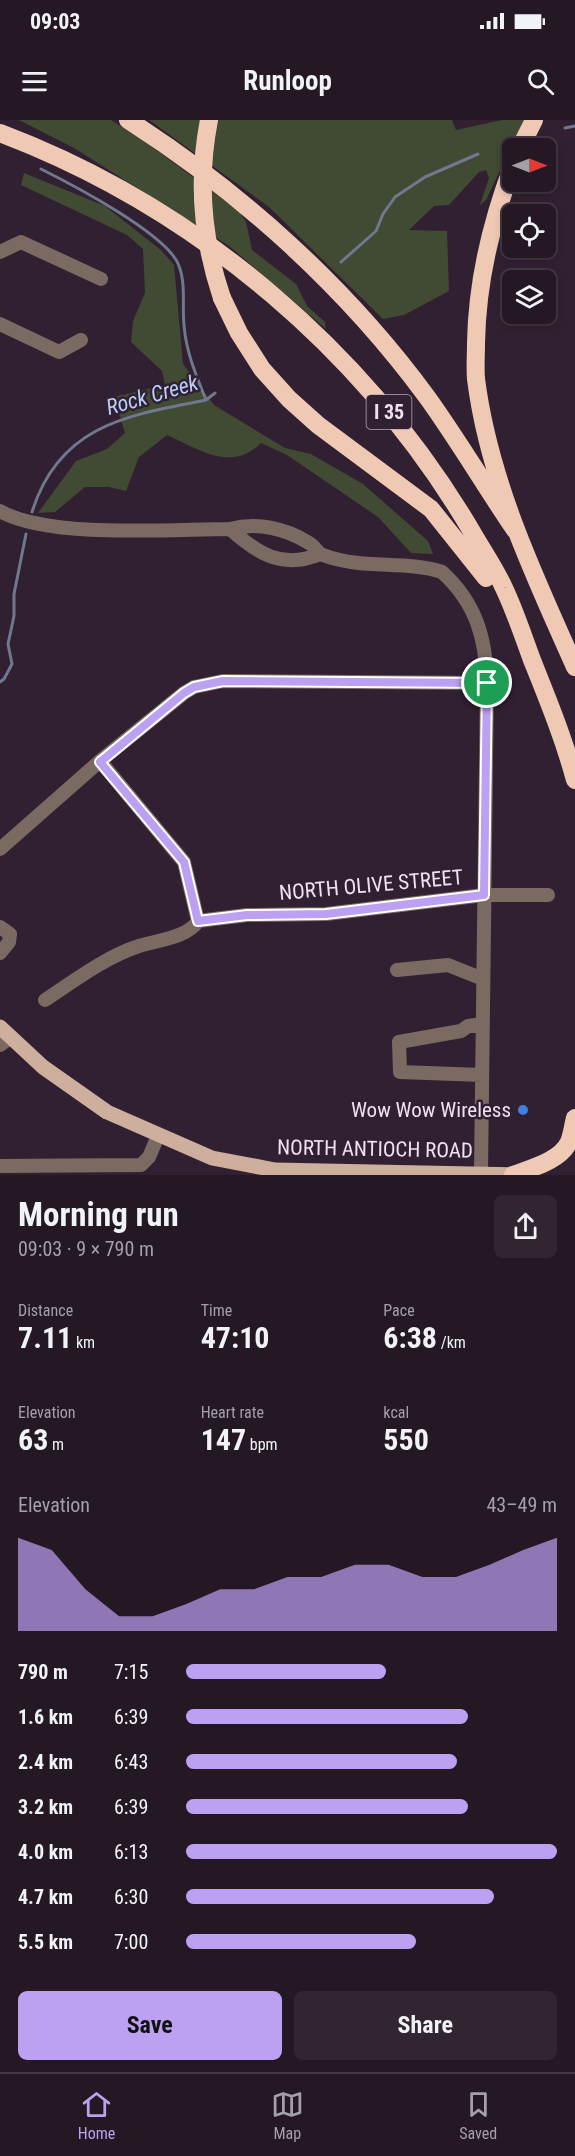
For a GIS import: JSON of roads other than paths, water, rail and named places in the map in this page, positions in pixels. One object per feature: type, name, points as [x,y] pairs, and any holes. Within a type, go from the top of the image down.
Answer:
[{"type":"highway","name":"I 35","points":[[128,120],[244,205],[279,235],[358,313],[426,397],[514,530],[575,667]]},
{"type":"highway","points":[[209,120],[202,166],[202,204],[209,253],[222,298],[239,333],[262,369],[318,425],[431,509],[477,564],[524,638]]},
{"type":"highway","points":[[524,138],[534,120]]},
{"type":"highway","name":"I 35","points":[[0,133],[48,151],[121,188],[195,235],[277,297],[399,423],[451,496],[504,588],[567,749],[575,780]]},
{"type":"highway","points":[[504,192],[485,251],[477,310],[476,378],[490,446],[514,530]]},
{"type":"highway","points":[[513,1175],[541,1165],[557,1155],[569,1143],[575,1118]]},
{"type":"main road","name":"NORTH ANTIOCH ROAD","points":[[4,1036],[106,1112],[212,1158],[286,1173],[481,1172],[520,1175]]},
{"type":"street","points":[[0,252],[21,242],[101,279]]},
{"type":"street","points":[[0,324],[59,352],[81,340]]},
{"type":"street","points":[[1,515],[30,523],[68,528],[230,529],[243,526],[269,526],[311,544],[320,554],[357,564],[422,568],[442,572],[467,601],[486,646],[487,683],[481,1172]]},
{"type":"street","points":[[230,529],[257,552],[283,559],[308,559],[320,554]]},
{"type":"street","points":[[0,849],[184,693],[204,685],[223,681],[487,683]]},
{"type":"street","points":[[45,1000],[95,968],[135,947],[192,930],[198,921],[184,862],[100,762]]},
{"type":"street","name":"NORTH OLIVE STREET","points":[[198,921],[239,916],[326,914],[484,895],[548,895]]},
{"type":"street","points":[[0,927],[10,934],[9,942],[0,953]]},
{"type":"street","points":[[397,970],[448,964],[483,979]]},
{"type":"street","points":[[482,1075],[400,1072],[399,1042],[461,1031],[468,1026],[483,1024]]},
{"type":"street","points":[[0,1166],[90,1171],[141,1170],[158,1136]]},
{"type":"waterway","name":"Rock Creek","points":[[565,128],[575,126]]},
{"type":"waterway","name":"Rock Creek","points":[[341,262],[376,231],[383,214],[395,197],[425,177],[478,154]]},
{"type":"waterway","points":[[41,169],[118,211],[157,240],[171,254],[179,266],[182,280],[183,318],[187,345],[206,400]]},
{"type":"waterway","name":"Rock Creek","points":[[32,512],[44,483],[60,460],[78,442],[124,419],[206,400],[215,393]]},
{"type":"waterway","name":"Rock Creek","points":[[0,682],[12,664],[8,644],[14,616],[14,594],[26,534]]},
{"type":"place","name":"Wow Wow Wireless","points":[[523,1110]]}]
